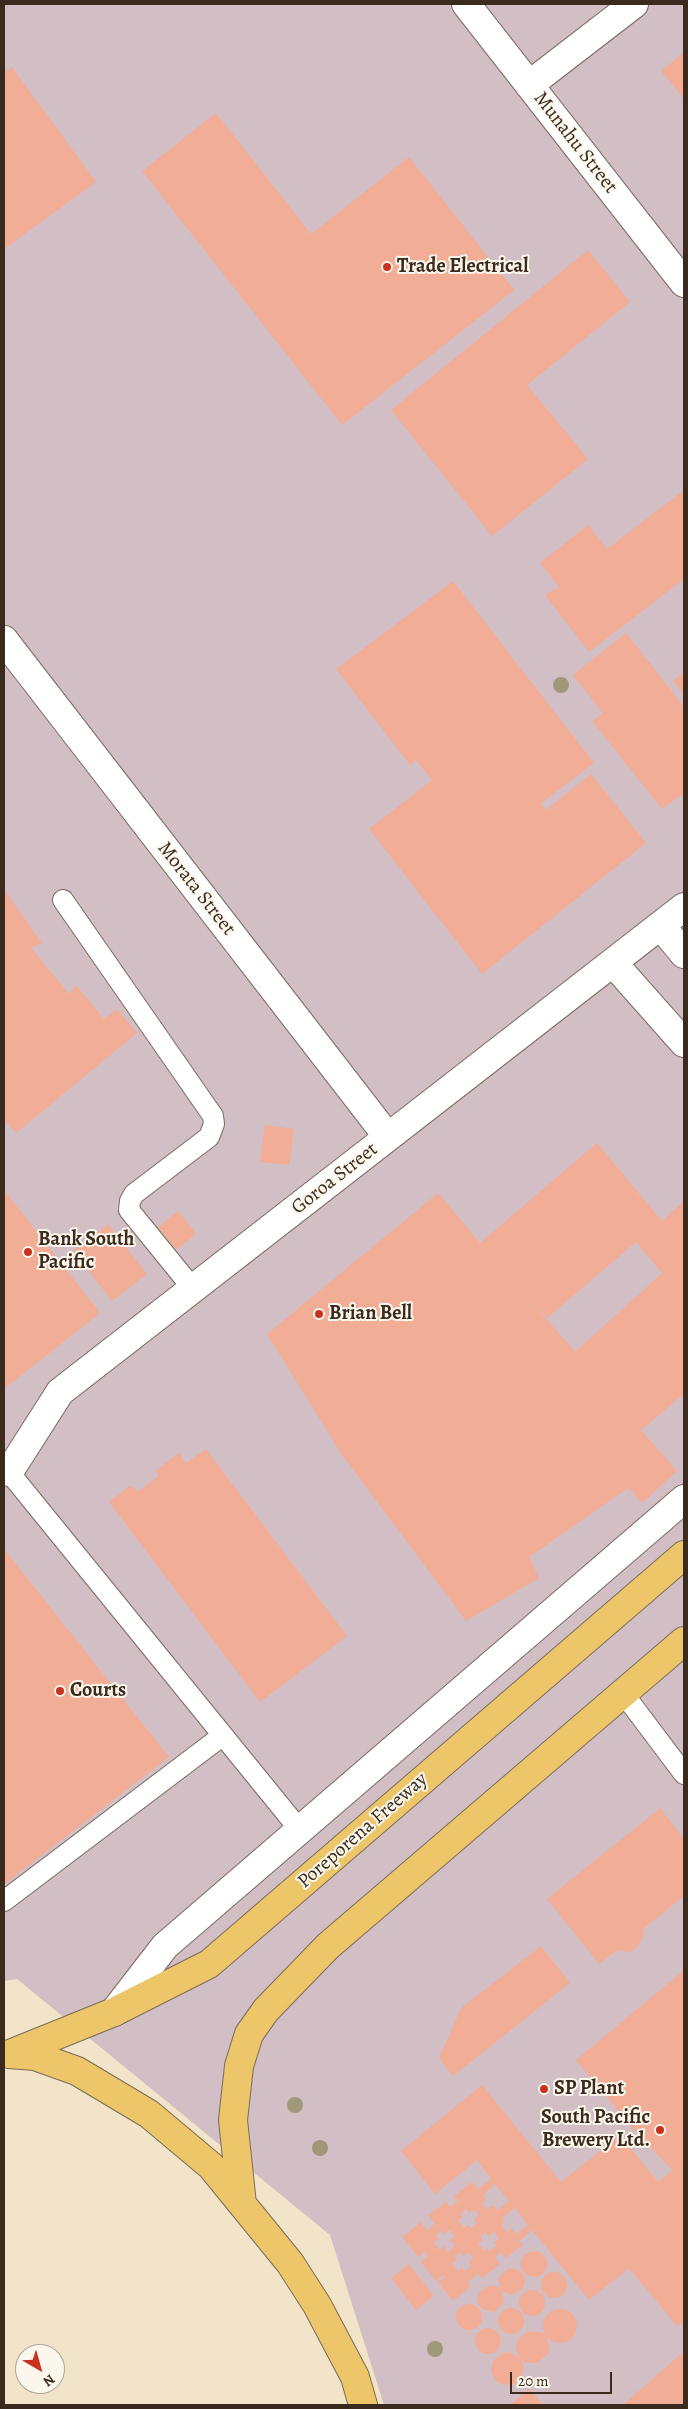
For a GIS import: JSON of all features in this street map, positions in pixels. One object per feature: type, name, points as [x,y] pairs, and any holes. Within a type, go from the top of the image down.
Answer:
[{"type":"highway","name":"Poreporena Freeway","points":[[7,2054],[114,2012],[209,1964],[684,1555]]},
{"type":"highway","points":[[242,2204],[233,2120],[239,2066],[249,2034],[266,2010],[328,1946],[684,1641]]},
{"type":"highway","points":[[7,2054],[34,2056],[77,2072],[149,2114],[211,2166],[290,2263],[317,2305],[354,2377],[363,2405]]},
{"type":"street","name":"Munahu Street","points":[[466,4],[684,283]]},
{"type":"street","points":[[529,85],[634,4]]},
{"type":"street","name":"Morata Street","points":[[4,640],[388,1137]]},
{"type":"street","name":"Goroa Street","points":[[7,1472],[60,1392],[194,1290],[684,908]]},
{"type":"street","points":[[661,926],[684,954]]},
{"type":"street","points":[[614,964],[684,1043]]},
{"type":"street","points":[[114,2012],[165,1946],[684,1499]]},
{"type":"lane","points":[[63,900],[213,1116],[214,1124],[210,1138],[134,1194],[130,1201],[129,1210],[194,1290]]},
{"type":"lane","points":[[7,1472],[299,1829]]},
{"type":"lane","points":[[623,1693],[684,1774]]},
{"type":"lane","points":[[4,1901],[222,1736]]},
{"type":"shaded area","points":[[4,4],[684,4],[684,2405],[384,2405],[330,2235],[17,1979],[4,1981]]},
{"type":"building","points":[[684,52],[684,99],[661,71]]},
{"type":"building","points":[[12,67],[96,182],[4,249],[4,73]]},
{"type":"building","points":[[216,113],[311,234],[409,157],[514,290],[342,425],[142,171]]},
{"type":"building","points":[[588,250],[630,302],[527,385],[588,459],[492,536],[391,410]]},
{"type":"building","points":[[684,490],[684,579],[589,652],[545,595],[559,587],[540,563],[588,525],[607,549]]},
{"type":"building","points":[[453,581],[594,763],[541,803],[546,810],[591,774],[646,843],[482,974],[369,829],[432,780],[416,760],[410,765],[336,669]]},
{"type":"building","points":[[626,633],[684,707],[684,799],[681,795],[662,809],[592,721],[603,713],[573,675]]},
{"type":"building","points":[[684,671],[684,694],[673,681]]},
{"type":"building","points":[[5,891],[42,943],[31,948],[69,994],[76,985],[104,1019],[117,1009],[137,1033],[16,1133],[4,1119]]},
{"type":"building","points":[[265,1125],[294,1129],[289,1165],[260,1162]]},
{"type":"building","points":[[597,1143],[662,1221],[684,1201],[684,1394],[641,1430],[677,1471],[642,1503],[628,1488],[529,1557],[539,1578],[466,1621],[342,1455],[267,1334],[438,1193],[480,1243]],"holes":[[[636,1242],[662,1273],[575,1352],[530,1300],[547,1318]]]},
{"type":"building","name":"Bank South Pacific","points":[[4,1190],[100,1313],[4,1389]]},
{"type":"building","points":[[178,1211],[196,1234],[176,1250],[158,1227]]},
{"type":"building","points":[[108,1224],[147,1274],[112,1301],[73,1251]]},
{"type":"building","points":[[206,1449],[347,1636],[260,1702],[109,1502],[130,1486],[138,1491],[159,1476],[155,1471],[179,1453],[186,1463]]},
{"type":"building","name":"Courts","points":[[4,1549],[169,1757],[4,1884]]},
{"type":"building","points":[[660,1808],[684,1839],[684,1896],[644,1928],[643,1938],[635,1949],[628,1952],[616,1951],[599,1964],[547,1899]]},
{"type":"building","points":[[541,1946],[570,1983],[453,2076],[439,2058],[461,2008]]},
{"type":"building","points":[[684,1970],[684,2321],[677,2326],[629,2268],[589,2300],[532,2230],[519,2241],[523,2245],[506,2258],[501,2252],[495,2257],[500,2264],[482,2278],[478,2274],[467,2282],[470,2287],[453,2301],[438,2282],[445,2277],[443,2275],[436,2281],[421,2262],[428,2256],[425,2251],[418,2257],[402,2237],[421,2222],[427,2231],[435,2224],[428,2215],[446,2202],[450,2207],[458,2201],[454,2196],[472,2182],[478,2189],[491,2179],[477,2160],[435,2194],[401,2151],[482,2085],[561,2182],[620,2135],[658,2182],[672,2170],[635,2131],[576,2060]],"holes":[[[495,2184],[509,2201],[497,2210],[493,2205],[487,2210],[482,2203],[486,2199],[483,2195]],[[515,2208],[528,2225],[516,2234],[511,2228],[507,2232],[501,2225],[505,2222],[502,2218]],[[466,2209],[469,2213],[474,2209],[479,2215],[474,2219],[477,2223],[471,2228],[468,2225],[464,2228],[458,2221],[463,2217],[460,2214]],[[442,2230],[444,2234],[450,2230],[455,2237],[450,2240],[455,2246],[448,2252],[444,2246],[439,2250],[434,2242],[439,2239],[436,2235]],[[485,2232],[488,2236],[494,2232],[499,2239],[494,2242],[497,2246],[490,2251],[488,2248],[484,2251],[478,2244],[483,2240],[480,2237]],[[460,2252],[463,2256],[468,2252],[473,2258],[469,2262],[471,2266],[465,2271],[462,2268],[458,2271],[452,2264],[457,2260],[455,2256]]]},
{"type":"building","points":[[534,2251],[543,2255],[547,2264],[543,2273],[534,2277],[525,2273],[521,2264],[525,2255]]},
{"type":"building","points":[[409,2264],[434,2296],[416,2310],[391,2278]]},
{"type":"building","points":[[509,2268],[517,2269],[524,2275],[523,2289],[511,2295],[502,2291],[504,2302],[495,2312],[482,2309],[477,2302],[478,2294],[488,2286],[497,2286],[501,2290],[498,2280]]},
{"type":"building","points":[[554,2272],[563,2276],[567,2285],[563,2294],[554,2298],[545,2294],[541,2285],[545,2276]]},
{"type":"building","points":[[532,2290],[541,2294],[545,2303],[541,2312],[532,2316],[523,2312],[519,2303],[523,2294]]},
{"type":"building","points":[[469,2304],[478,2308],[482,2317],[478,2326],[469,2330],[460,2326],[456,2317],[460,2308]]},
{"type":"building","points":[[511,2308],[520,2312],[524,2321],[520,2330],[511,2334],[502,2330],[498,2321],[502,2312]]},
{"type":"building","points":[[560,2309],[572,2314],[577,2326],[572,2338],[560,2343],[548,2338],[543,2326],[548,2314]]},
{"type":"building","points":[[488,2328],[497,2332],[501,2341],[497,2350],[488,2354],[479,2350],[475,2341],[479,2332]]},
{"type":"building","points":[[532,2331],[543,2333],[547,2337],[549,2353],[537,2363],[526,2363],[521,2359],[516,2350],[518,2339],[527,2332]]},
{"type":"building","points":[[684,2351],[684,2405],[623,2405]]},
{"type":"building","points":[[507,2352],[521,2359],[524,2369],[521,2379],[512,2385],[501,2384],[496,2381],[491,2372],[493,2361],[501,2354]]},
{"type":"building","points":[[529,2389],[543,2405],[510,2405]]},
{"type":"place","name":"Trade Electrical","points":[[387,267]]},
{"type":"place","name":"Bank South Pacific","points":[[28,1252]]},
{"type":"place","name":"Brian Bell","points":[[319,1314]]},
{"type":"place","name":"Courts","points":[[60,1691]]},
{"type":"place","name":"SP Plant","points":[[544,2089]]},
{"type":"place","name":"South Pacific Brewery Ltd.","points":[[660,2130]]}]
